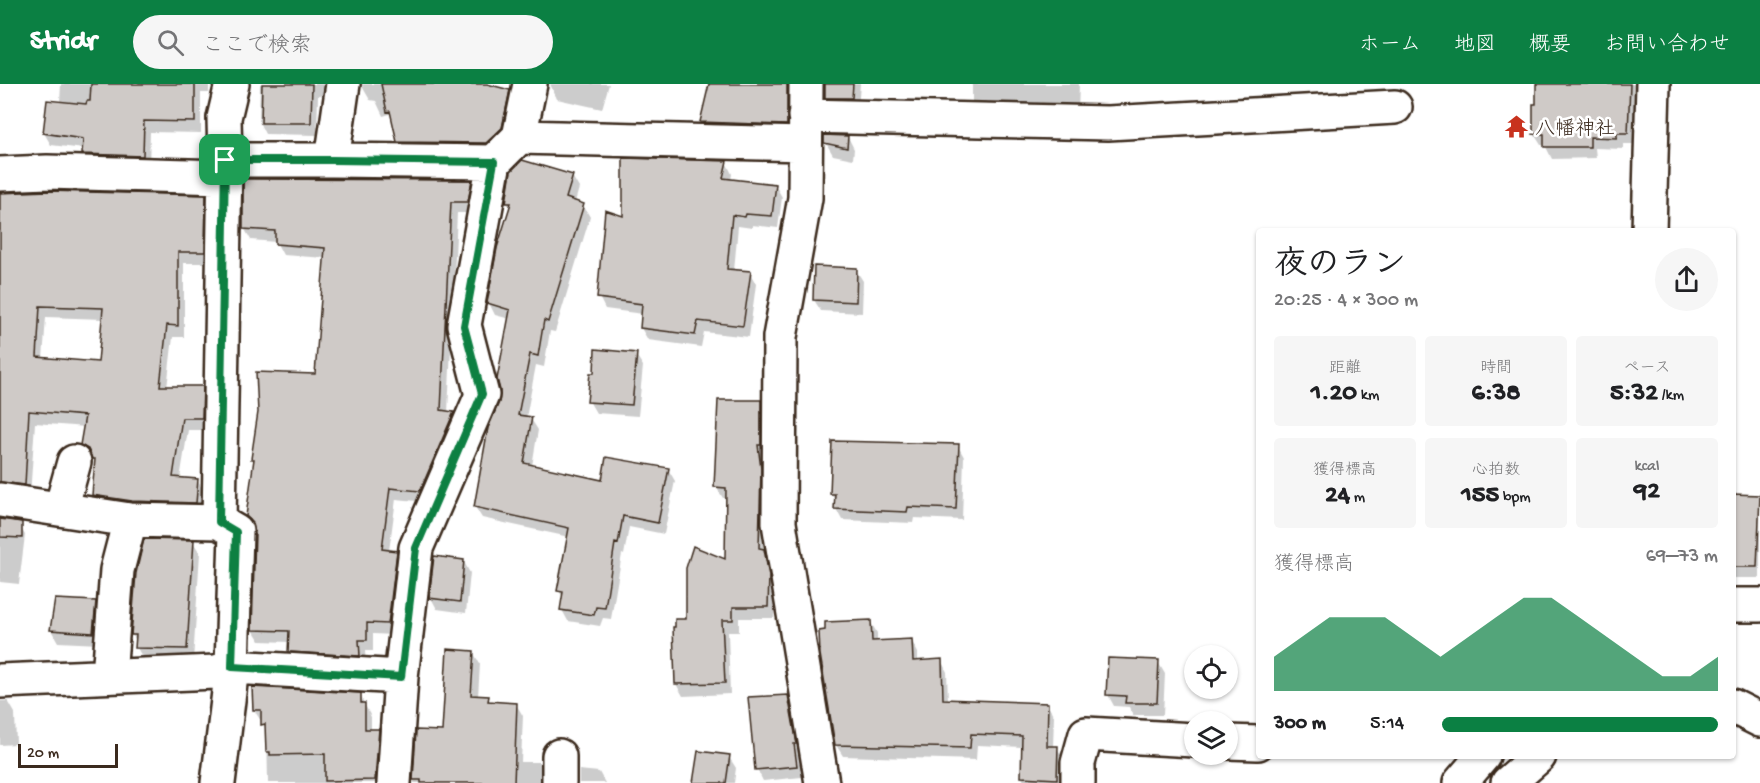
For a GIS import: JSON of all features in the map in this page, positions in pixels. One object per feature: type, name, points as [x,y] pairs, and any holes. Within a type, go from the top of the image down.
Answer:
[{"type":"street","points":[[219,522],[224,118],[232,84]]},
{"type":"street","points":[[332,160],[343,84]]},
{"type":"street","points":[[394,783],[401,677],[416,548],[482,394],[464,326],[494,162],[519,137],[530,84]]},
{"type":"street","points":[[1649,228],[1653,84]]},
{"type":"street","points":[[519,137],[805,115],[1108,123],[1395,107]]},
{"type":"street","points":[[805,115],[805,198],[780,337],[779,523],[822,783]]},
{"type":"street","points":[[0,174],[224,169],[332,160],[494,162]]},
{"type":"street","points":[[61,509],[74,462]]},
{"type":"street","points":[[0,500],[130,520],[219,522],[236,532],[232,667],[218,783]]},
{"type":"street","points":[[108,676],[117,570],[130,520]]},
{"type":"street","points":[[1736,605],[1760,605]]},
{"type":"street","points":[[0,681],[216,672],[232,667],[401,677]]},
{"type":"street","points":[[1736,708],[1760,720]]},
{"type":"street","points":[[1078,783],[1077,763],[1086,734],[1184,739]]},
{"type":"street","points":[[1238,742],[1256,743]]},
{"type":"street","points":[[1460,783],[1480,759]]},
{"type":"street","points":[[1508,783],[1536,759]]},
{"type":"building","points":[[91,84],[195,84],[195,122],[144,121],[143,156],[82,154],[83,139],[43,133],[47,100],[86,104],[90,101]]},
{"type":"building","points":[[262,84],[312,84],[311,123],[261,123]]},
{"type":"building","points":[[381,84],[487,84],[510,90],[502,128],[486,143],[397,142]]},
{"type":"building","points":[[709,84],[787,84],[787,125],[700,122]]},
{"type":"building","points":[[825,84],[853,84],[852,98],[825,98]]},
{"type":"building","points":[[1536,84],[1630,84],[1628,133],[1617,133],[1617,138],[1590,137],[1590,147],[1544,147],[1544,134],[1533,134]]},
{"type":"building","points":[[824,135],[848,136],[847,148],[824,143]]},
{"type":"building","points":[[623,158],[727,161],[723,178],[776,184],[772,216],[732,215],[727,269],[751,271],[743,326],[698,321],[695,335],[640,328],[642,304],[597,298],[605,210],[623,216]]},
{"type":"building","points":[[522,160],[573,175],[566,198],[584,204],[548,322],[544,320],[538,356],[530,354],[518,415],[532,417],[524,463],[602,480],[606,457],[669,468],[658,523],[623,516],[618,544],[615,543],[605,608],[596,607],[594,615],[560,610],[563,592],[557,591],[569,528],[474,507],[488,428],[499,402],[500,390],[497,379],[510,310],[487,303],[497,248],[511,203],[506,203],[511,171]]},
{"type":"building","points":[[243,179],[472,180],[468,202],[451,202],[441,410],[454,412],[420,491],[390,488],[382,549],[397,551],[388,624],[367,623],[367,640],[359,640],[360,656],[288,652],[289,631],[252,630],[255,533],[253,523],[246,516],[258,412],[256,372],[315,374],[325,248],[275,244],[275,231],[243,229]]},
{"type":"building","points":[[47,191],[206,195],[205,252],[178,252],[178,326],[167,325],[160,386],[203,386],[202,418],[182,418],[173,477],[198,479],[196,503],[132,501],[92,495],[95,459],[92,459],[88,449],[80,445],[85,416],[29,411],[25,485],[0,482],[0,193]],"holes":[[[40,306],[103,308],[98,362],[37,357]]]},
{"type":"building","points":[[814,266],[857,268],[856,302],[813,300]]},
{"type":"building","points":[[595,349],[637,353],[632,405],[587,402],[590,373],[594,373]]},
{"type":"building","points":[[718,400],[761,400],[761,445],[758,445],[761,469],[759,548],[764,549],[769,576],[768,607],[733,607],[733,620],[722,620],[725,683],[675,684],[673,627],[675,627],[675,619],[686,619],[686,568],[693,546],[725,559],[726,488],[714,487]]},
{"type":"building","points":[[832,441],[959,444],[956,509],[908,507],[907,512],[834,509],[835,494],[830,494]]},
{"type":"building","points":[[1736,494],[1760,495],[1757,567],[1736,567]]},
{"type":"building","points":[[0,519],[22,522],[22,538],[0,537]]},
{"type":"building","points":[[144,539],[194,540],[187,649],[135,648],[136,635],[131,635],[136,573]]},
{"type":"building","points":[[434,556],[464,560],[460,602],[429,598]]},
{"type":"building","points":[[55,599],[96,601],[93,633],[50,630]]},
{"type":"building","points":[[871,620],[872,641],[912,639],[913,661],[942,659],[943,699],[1048,703],[1047,746],[1058,746],[1057,779],[1021,777],[1022,736],[971,734],[970,748],[835,745],[820,654],[819,631],[825,630],[825,622]]},
{"type":"building","points":[[447,649],[474,651],[471,695],[489,696],[488,701],[517,703],[514,783],[421,783],[421,780],[413,780],[416,730],[442,731]]},
{"type":"building","points":[[1108,658],[1159,660],[1157,703],[1125,703],[1126,696],[1106,695]]},
{"type":"building","points":[[252,687],[361,693],[361,703],[365,703],[365,729],[379,729],[375,780],[325,781],[325,754],[270,755],[270,752],[266,752],[265,724],[261,725],[261,710],[253,710]]},
{"type":"building","points":[[788,695],[797,744],[794,744],[797,766],[755,770],[748,697]]},
{"type":"building","points":[[698,751],[730,755],[726,783],[693,783]]},
{"type":"place","name":"八幡神社","points":[[1517,127]]},
{"type":"route","points":[[225,160],[494,162],[464,326],[482,394],[416,548],[401,677],[232,667],[236,532],[219,522],[225,160]]}]
